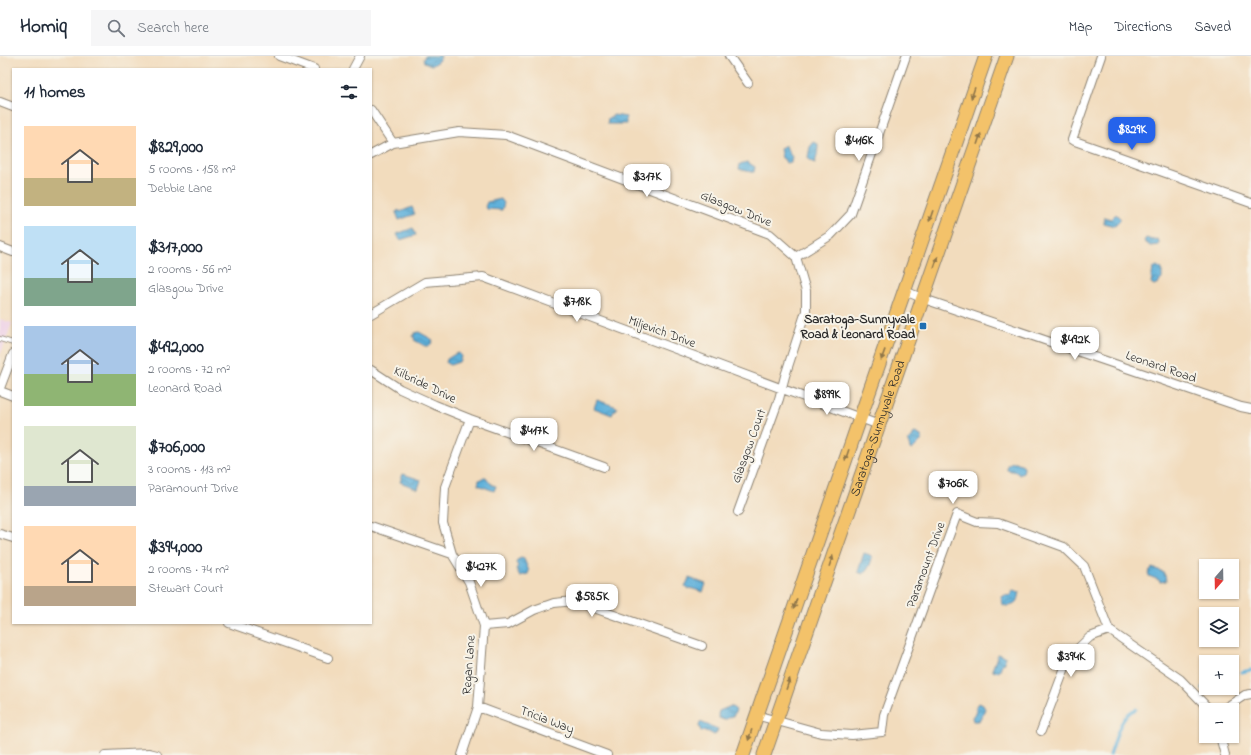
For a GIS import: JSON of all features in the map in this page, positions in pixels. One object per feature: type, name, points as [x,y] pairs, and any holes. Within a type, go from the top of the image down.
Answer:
[{"type":"main road","name":"Saratoga-Sunnyvale Road","points":[[743,755],[986,56]]},
{"type":"main road","name":"Saratoga-Sunnyvale Road","points":[[764,755],[924,299],[1007,56]]},
{"type":"street","points":[[279,56],[311,68]]},
{"type":"street","points":[[354,68],[360,56]]},
{"type":"street","points":[[729,56],[748,83]]},
{"type":"street","points":[[782,389],[806,311],[806,291],[796,258],[831,235],[851,214],[906,56]]},
{"type":"street","points":[[1101,56],[1072,140],[1251,203]]},
{"type":"street","points":[[0,102],[12,107]]},
{"type":"street","points":[[372,112],[392,143]]},
{"type":"street","name":"Glasgow Drive","points":[[372,154],[392,143],[459,132],[506,134],[770,234],[796,258]]},
{"type":"street","points":[[0,247],[12,252]]},
{"type":"street","name":"Miljevich Drive","points":[[372,313],[424,282],[483,277],[880,425]]},
{"type":"street","name":"Leonard Road","points":[[905,292],[1241,407],[1251,409]]},
{"type":"street","points":[[12,357],[0,389],[12,395]]},
{"type":"street","name":"Kilbride Drive","points":[[372,371],[400,389],[435,405],[604,467]]},
{"type":"street","name":"Glasgow Court","points":[[738,512],[782,389]]},
{"type":"street","name":"Regan Lane","points":[[462,755],[478,707],[484,626],[469,582],[452,554],[443,523],[445,487],[470,419]]},
{"type":"street","name":"Paramount Drive","points":[[756,714],[775,721],[821,733],[852,735],[882,732],[884,716],[957,514],[977,522],[998,523],[1064,547],[1084,566],[1109,630]]},
{"type":"street","points":[[372,526],[452,554]]},
{"type":"street","points":[[0,534],[12,538]]},
{"type":"street","points":[[484,626],[508,624],[554,603],[574,601],[702,646]]},
{"type":"street","points":[[232,624],[328,658]]},
{"type":"street","points":[[1040,731],[1069,657],[1090,637],[1109,630],[1180,679],[1203,703]]},
{"type":"street","points":[[1233,703],[1245,695],[1251,694]]},
{"type":"street","name":"Tricia Way","points":[[478,707],[607,755]]},
{"type":"street","points":[[1222,743],[1225,755]]},
{"type":"street","points":[[105,755],[149,753],[157,755]]},
{"type":"lane","points":[[0,339],[12,343]]},
{"type":"shaded area","points":[[0,319],[12,323],[0,356]]},
{"type":"water","points":[[425,56],[441,56],[436,63],[431,65],[424,62],[423,59]]},
{"type":"water","points":[[614,115],[626,117],[626,124],[607,124],[608,118]]},
{"type":"water","points":[[814,142],[818,144],[815,163],[810,161],[808,157],[810,147]]},
{"type":"water","points":[[783,146],[786,146],[792,157],[791,162],[786,163],[782,158],[780,149]]},
{"type":"water","points":[[747,162],[755,167],[754,172],[739,169],[740,164]]},
{"type":"water","points":[[501,199],[504,203],[502,210],[487,209],[485,207],[487,202]]},
{"type":"water","points":[[412,207],[415,214],[399,220],[396,212]]},
{"type":"water","points":[[1116,214],[1121,219],[1115,226],[1103,223],[1104,217],[1111,219]]},
{"type":"water","points":[[413,228],[416,235],[400,240],[397,234]]},
{"type":"water","points":[[1146,238],[1152,240],[1157,239],[1159,241],[1159,245],[1150,246],[1144,241]]},
{"type":"water","points":[[1157,266],[1162,269],[1162,279],[1154,285],[1151,283],[1153,268]]},
{"type":"water","points":[[419,332],[433,340],[430,346],[425,346],[414,340],[415,338],[413,337],[415,333]]},
{"type":"water","points":[[459,353],[461,357],[459,362],[450,365],[446,363],[447,359]]},
{"type":"water","points":[[597,400],[617,407],[612,415],[594,408]]},
{"type":"water","points":[[915,433],[921,436],[922,440],[912,450],[910,449],[908,441]]},
{"type":"water","points":[[1012,462],[1023,465],[1023,473],[1019,475],[1016,472],[1007,470],[1007,465]]},
{"type":"water","points":[[403,474],[421,480],[418,489],[400,482]]},
{"type":"water","points":[[486,477],[492,485],[496,486],[494,491],[478,485],[479,480]]},
{"type":"water","points":[[864,553],[872,557],[869,567],[863,574],[858,572]]},
{"type":"water","points":[[521,558],[524,559],[529,571],[528,574],[520,576],[516,569],[518,566],[516,563],[517,560]]},
{"type":"water","points":[[1152,568],[1164,573],[1166,581],[1160,582],[1159,580],[1149,576],[1148,572]]},
{"type":"water","points":[[689,578],[706,584],[703,592],[685,587]]},
{"type":"water","points":[[1013,590],[1020,592],[1019,599],[1015,604],[1009,606],[1004,605],[1001,601],[1002,597],[1005,595],[1010,596]]},
{"type":"water","points":[[998,654],[1005,656],[1005,663],[1002,664],[999,672],[992,670]]},
{"type":"water","points":[[978,703],[983,705],[985,709],[979,721],[973,721],[972,717],[976,712],[976,706]]},
{"type":"water","points":[[731,706],[736,710],[734,715],[724,720],[719,718],[719,711]]},
{"type":"water","points":[[700,722],[718,729],[716,734],[714,735],[709,732],[701,731],[699,726]]},
{"type":"waterway","points":[[1242,672],[1251,670]]},
{"type":"waterway","points":[[1110,755],[1122,722],[1130,712],[1136,709]]},
{"type":"place","name":"Saratoga-Sunnyvale Road & Leonard Road","points":[[923,326]]}]
